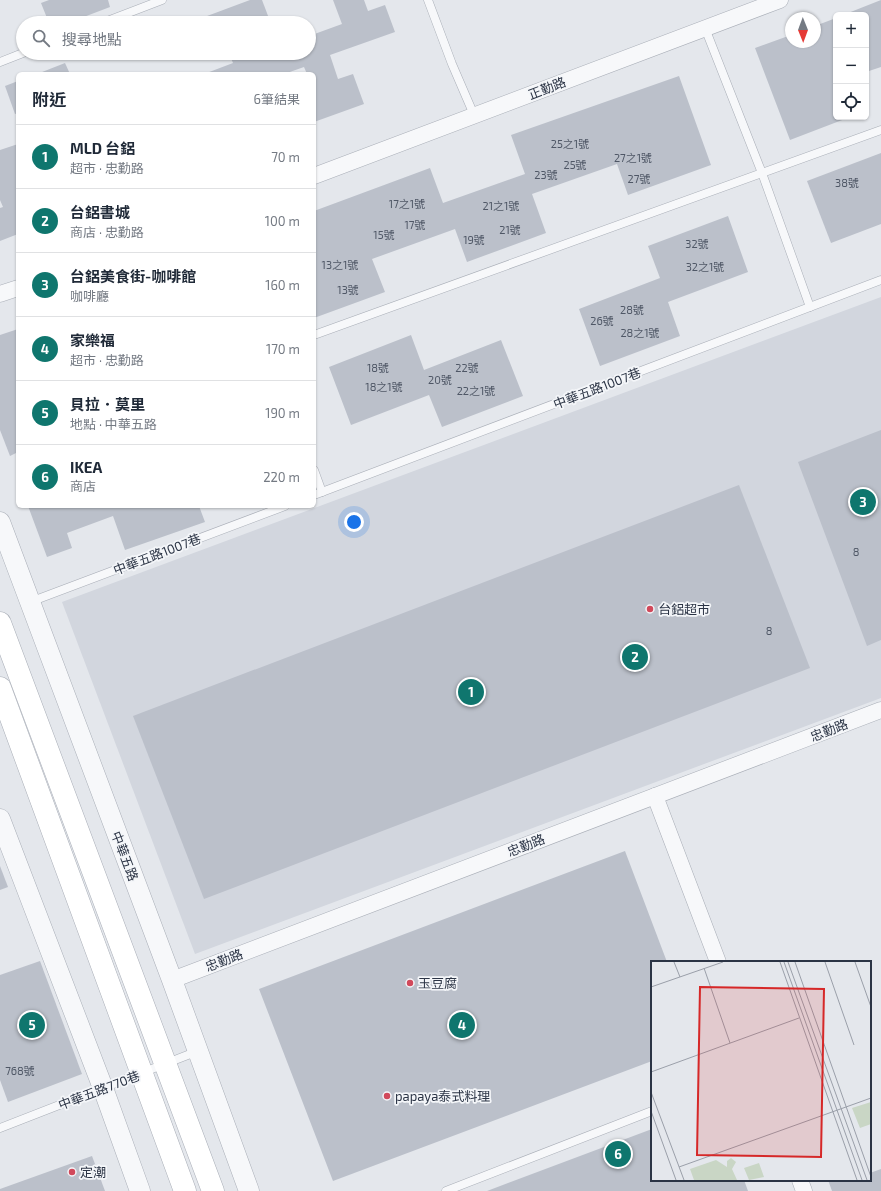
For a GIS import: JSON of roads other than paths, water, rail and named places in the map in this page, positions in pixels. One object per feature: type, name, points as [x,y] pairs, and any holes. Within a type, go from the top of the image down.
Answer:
[{"type":"main road","points":[[0,623],[213,1191]]},
{"type":"main road","points":[[0,688],[11,725],[184,1191]]},
{"type":"street","name":"正勤路","points":[[316,175],[780,0]]},
{"type":"street","points":[[0,294],[16,289]]},
{"type":"street","name":"中華五路","points":[[0,522],[172,980],[249,1191]]},
{"type":"street","name":"忠勤路","points":[[172,980],[881,710]]},
{"type":"street","points":[[655,796],[718,961]]},
{"type":"street","points":[[0,819],[103,1088],[140,1191]]},
{"type":"street","points":[[800,1181],[804,1191]]},
{"type":"lane","points":[[120,16],[162,0]]},
{"type":"lane","points":[[428,0],[452,64],[474,115]]},
{"type":"lane","points":[[705,28],[762,173],[810,307]]},
{"type":"lane","points":[[0,62],[16,56]]},
{"type":"lane","points":[[316,334],[881,130]]},
{"type":"lane","name":"中華五路1007巷","points":[[318,493],[881,280]]},
{"type":"lane","points":[[316,482],[318,493]]},
{"type":"lane","name":"中華五路1007巷","points":[[30,602],[280,508]]},
{"type":"lane","name":"中華五路770巷","points":[[0,1128],[198,1051]]},
{"type":"lane","points":[[446,1191],[651,1110]]},
{"type":"place","name":"台鋁美食街-咖啡館","points":[[863,502]]},
{"type":"place","name":"台鋁超市","points":[[650,609]]},
{"type":"place","name":"台鋁書城","points":[[635,657]]},
{"type":"place","name":"MLD 台鋁","points":[[471,692]]},
{"type":"place","name":"玉豆腐","points":[[410,983]]},
{"type":"place","name":"貝拉．莫里","points":[[32,1025]]},
{"type":"place","name":"家樂福","points":[[462,1025]]},
{"type":"place","name":"papaya泰式料理","points":[[387,1096]]},
{"type":"place","name":"IKEA","points":[[618,1154]]},
{"type":"place","name":"定潮","points":[[72,1172]]}]
